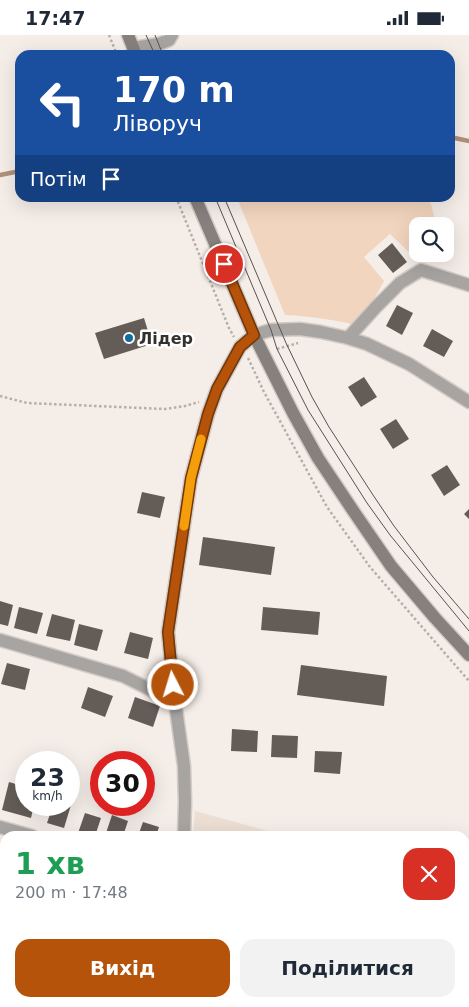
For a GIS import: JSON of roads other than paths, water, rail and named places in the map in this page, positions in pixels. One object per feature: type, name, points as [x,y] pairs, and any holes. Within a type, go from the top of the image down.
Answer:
[{"type":"main road","points":[[128,35],[134,50]]},
{"type":"main road","points":[[197,202],[254,335],[310,443],[354,512],[391,565],[469,655]]},
{"type":"street","points":[[138,50],[169,40],[172,35]]},
{"type":"street","points":[[348,338],[400,283],[421,270],[469,285]]},
{"type":"street","points":[[184,831],[184,766],[174,702],[168,632],[191,478],[213,398],[240,347],[254,335],[271,330],[300,329],[348,338],[367,344],[409,364],[469,402]]},
{"type":"street","points":[[0,639],[123,676],[174,702]]},
{"type":"street","points":[[0,827],[14,831]]},
{"type":"waterway","points":[[455,138],[469,141]]},
{"type":"waterway","points":[[0,175],[15,172]]},
{"type":"tram line","points":[[146,35],[153,50]]},
{"type":"tram line","points":[[155,35],[161,50]]},
{"type":"tram line","points":[[217,202],[271,330],[277,349],[308,410],[367,503],[390,535],[469,631]]},
{"type":"tram line","points":[[226,202],[286,343],[329,427],[394,526],[433,577],[469,619]]},
{"type":"place","name":"Лідер","points":[[129,338]]}]
